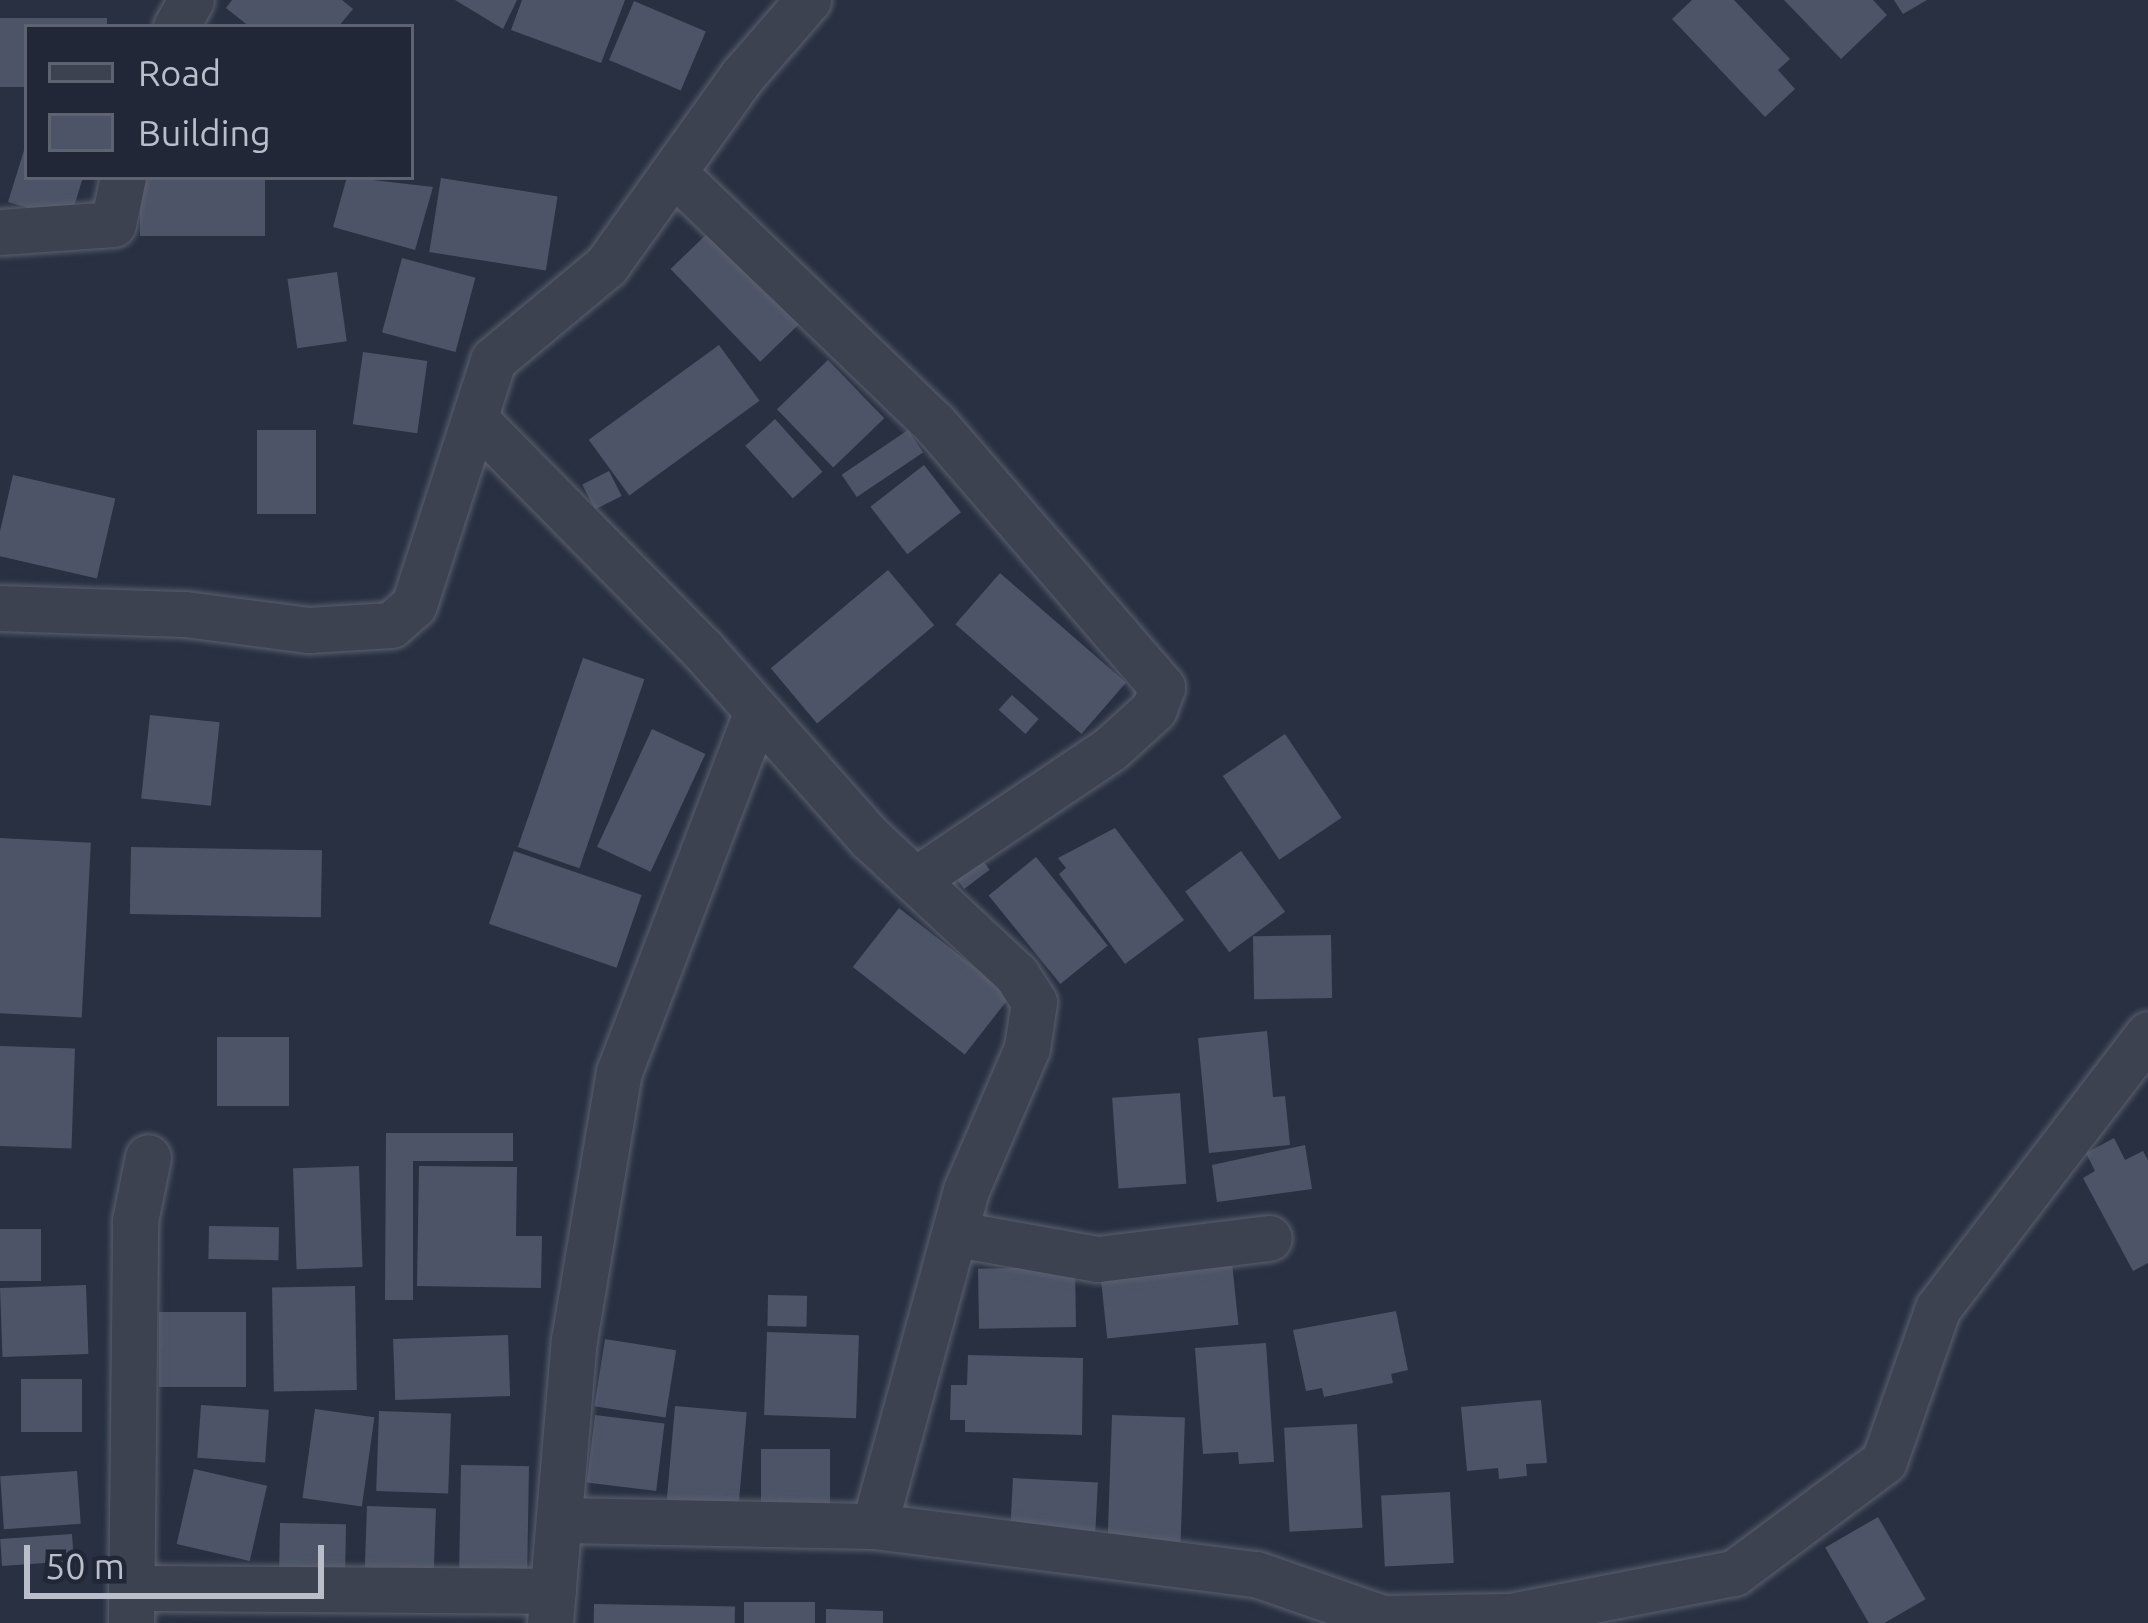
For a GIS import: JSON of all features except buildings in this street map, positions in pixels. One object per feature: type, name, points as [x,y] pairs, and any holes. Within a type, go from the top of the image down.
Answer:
[{"type":"street","points":[[0,608],[377,631],[413,605],[493,360],[607,266],[742,76],[808,0]]},
{"type":"street","points":[[674,172],[934,423],[1162,686],[1137,728],[918,878]]},
{"type":"street","points":[[0,232],[113,224],[122,180]]},
{"type":"street","points":[[476,420],[702,649],[870,838],[918,878],[1034,1002],[1027,1048],[982,1144],[874,1526]]},
{"type":"street","points":[[148,1157],[135,1221],[131,1605],[552,1607],[574,1340],[619,1072],[756,714]]},
{"type":"street","points":[[559,1520],[874,1526],[1256,1574],[1382,1618],[1510,1616],[1734,1573],[1884,1461],[1939,1308],[2148,1034]]},
{"type":"street","points":[[958,1234],[1098,1259],[1269,1238]]}]
